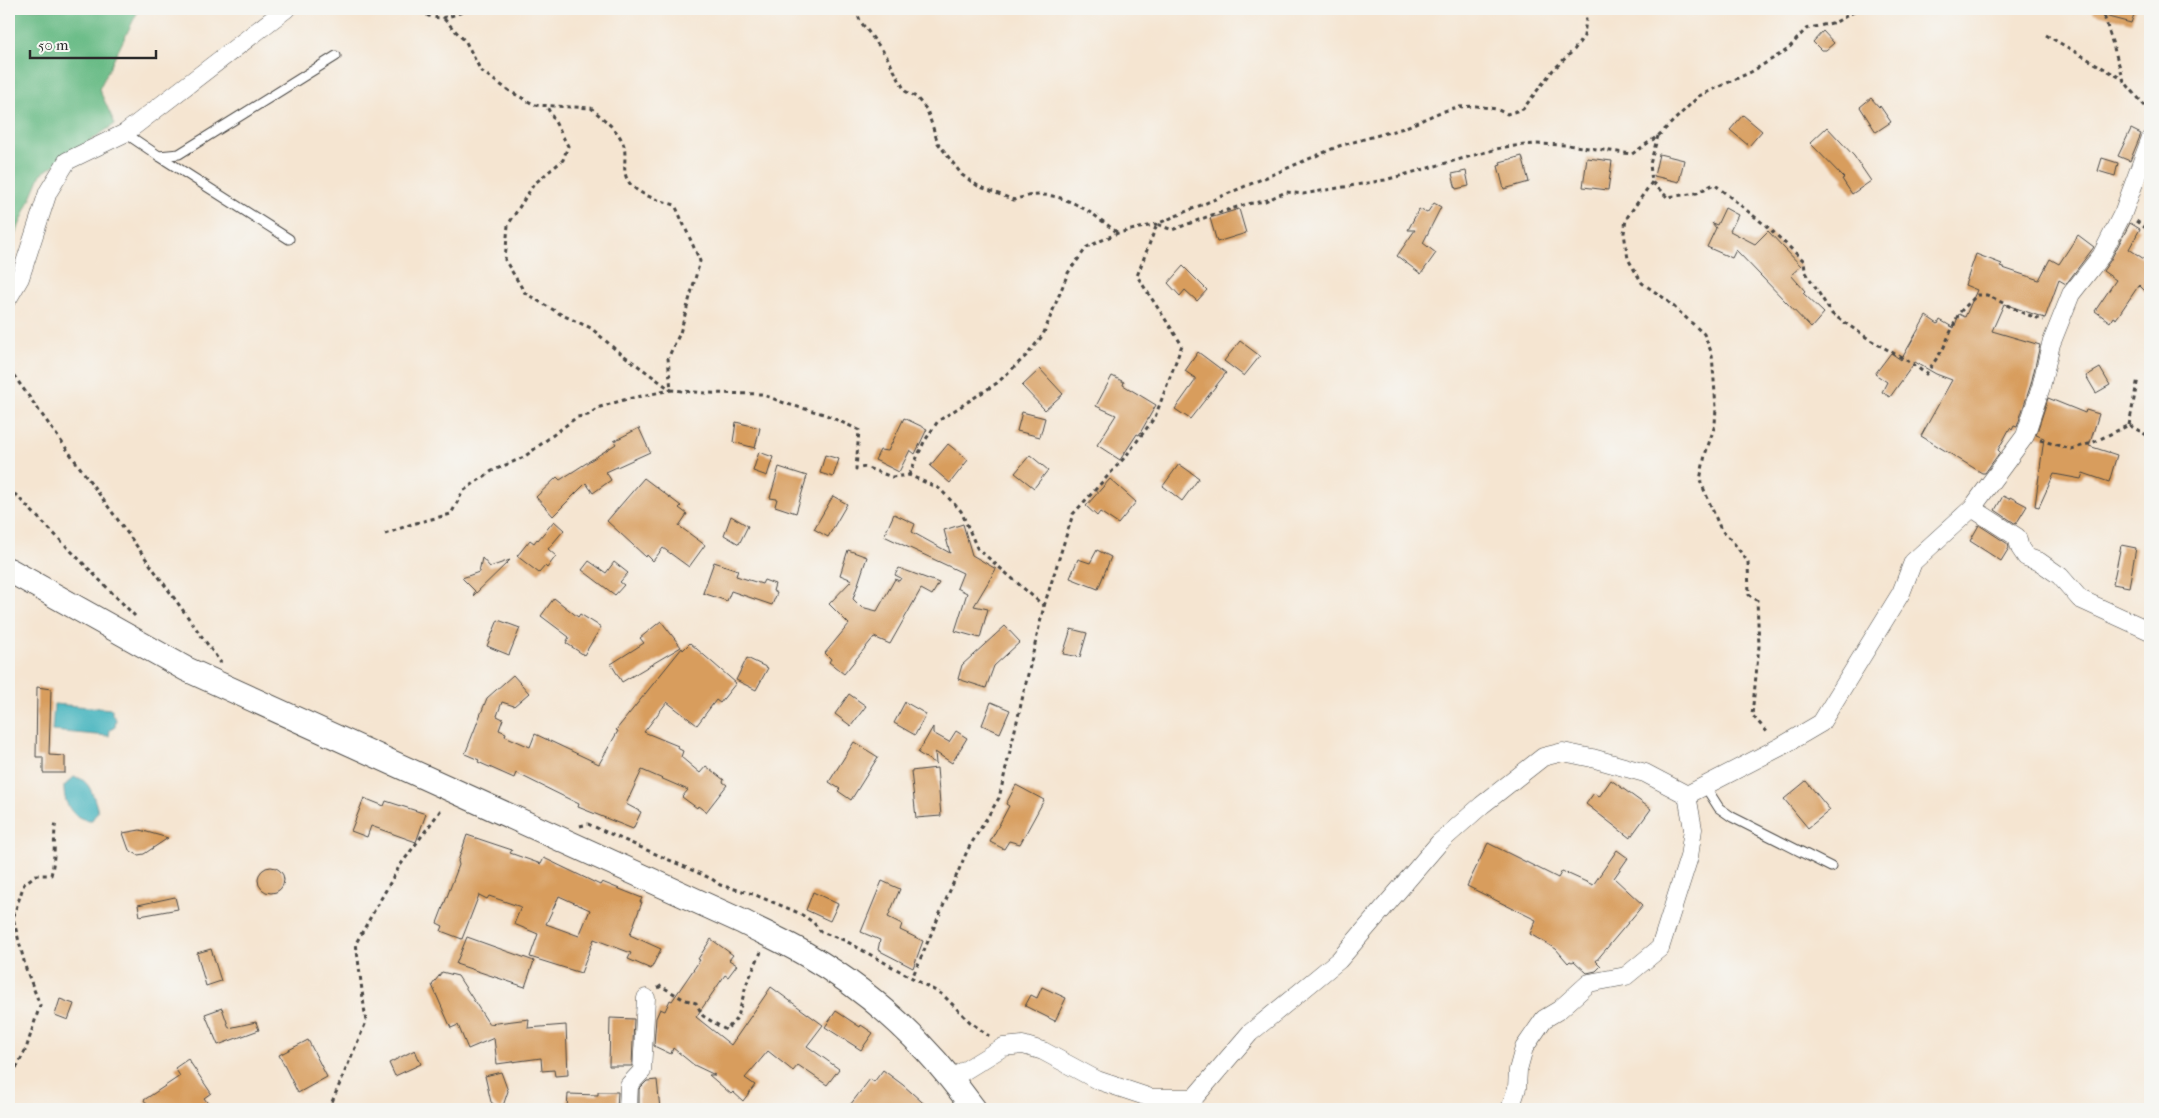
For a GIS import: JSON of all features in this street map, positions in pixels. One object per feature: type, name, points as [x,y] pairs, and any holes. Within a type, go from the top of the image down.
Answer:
[{"type":"main road","points":[[9,570],[186,669],[743,922],[808,955],[867,996],[922,1045],[974,1109]]},
{"type":"street","points":[[9,297],[20,278],[48,192],[67,161],[125,133],[286,9]]},
{"type":"street","points":[[1687,795],[1821,723],[1901,593],[1913,562],[1972,508],[2025,436],[2041,387],[2051,344],[2071,294],[2101,256],[2110,239],[2123,213],[2150,140]]},
{"type":"street","points":[[1972,508],[2017,537],[2020,548],[2026,557],[2040,562],[2060,576],[2080,599],[2150,631]]},
{"type":"street","points":[[951,1079],[1003,1047],[1023,1045],[1043,1051],[1098,1080],[1151,1098],[1194,1098],[1250,1033],[1339,960],[1439,843],[1488,799],[1543,757],[1563,752],[1592,758],[1645,773],[1687,795]]},
{"type":"street","points":[[1510,1109],[1517,1088],[1518,1070],[1524,1048],[1544,1019],[1559,1010],[1589,983],[1626,976],[1660,948],[1689,857],[1693,829],[1687,795]]},
{"type":"street","points":[[628,1109],[629,1085],[642,1071],[646,998]]},
{"type":"lane","points":[[159,156],[179,154],[336,56]]},
{"type":"lane","points":[[125,133],[289,239]]},
{"type":"lane","points":[[1705,786],[1719,808],[1732,817],[1831,867]]},
{"type":"path","points":[[412,9],[422,14],[444,19],[466,42],[480,71],[522,98],[535,105],[592,108],[616,132],[624,145],[625,175],[636,189],[654,199],[675,205],[700,261],[680,333],[668,358],[671,390]]},
{"type":"path","points":[[444,19],[470,9]]},
{"type":"path","points":[[856,9],[860,21],[886,55],[905,91],[916,97],[927,110],[938,142],[962,175],[978,186],[1014,200],[1028,195],[1045,194],[1084,207],[1118,233]]},
{"type":"path","points":[[909,475],[924,442],[938,421],[997,383],[1027,355],[1043,334],[1068,273],[1087,247],[1118,233],[1156,224],[1339,146],[1404,128],[1438,113],[1456,108],[1476,106],[1496,109],[1507,114],[1523,109],[1553,70],[1574,50],[1584,36],[1586,20],[1583,9]]},
{"type":"path","points":[[1156,224],[1172,230],[1247,204],[1265,201],[1286,192],[1303,194],[1385,180],[1420,172],[1504,147],[1535,144],[1567,145],[1632,154],[1658,136],[1699,96],[1751,72],[1787,50],[1806,29],[1836,22],[1859,9]]},
{"type":"path","points":[[2102,9],[2124,81]]},
{"type":"path","points":[[2046,35],[2124,81],[2150,112]]},
{"type":"path","points":[[546,106],[568,146],[563,160],[534,184],[508,225],[505,260],[525,293],[562,315],[591,328],[614,349],[671,390]]},
{"type":"path","points":[[1658,136],[1650,164],[1652,182],[1667,197],[1697,193],[1714,184],[1770,229],[1804,261],[1805,271],[1832,314],[1926,374],[1943,349],[1959,313],[1977,295],[1986,295],[2025,314],[2058,326]]},
{"type":"path","points":[[1652,182],[1626,219],[1624,233],[1628,259],[1642,282],[1664,298],[1704,334],[1712,354],[1716,425],[1704,455],[1700,480],[1721,530],[1730,538],[1748,562],[1749,594],[1757,600],[1759,646],[1752,715],[1780,746]]},
{"type":"path","points":[[912,978],[968,850],[999,798],[1044,606],[1073,514],[1126,456],[1155,417],[1182,345],[1137,276],[1156,224]]},
{"type":"path","points":[[9,369],[222,664]]},
{"type":"path","points":[[2128,425],[2138,378]]},
{"type":"path","points":[[386,534],[412,524],[451,514],[463,491],[492,471],[524,457],[577,417],[588,415],[600,407],[627,398],[671,390],[706,394],[761,394],[787,404],[824,414],[859,430],[856,468],[865,467],[892,477],[909,475],[940,489],[961,511],[977,548],[1044,606]]},
{"type":"path","points":[[2025,436],[2071,449],[2092,442],[2128,425]]},
{"type":"path","points":[[2128,425],[2150,437]]},
{"type":"path","points":[[9,488],[140,621]]},
{"type":"path","points":[[329,1109],[366,1022],[356,943],[399,867],[454,792]]},
{"type":"path","points":[[9,1082],[26,1049],[40,1005],[26,969],[13,918],[24,884],[36,876],[51,875],[55,862],[53,838],[56,820]]},
{"type":"path","points":[[646,998],[661,986],[683,999],[696,1003],[703,1016],[726,1030],[738,1017],[746,985],[769,935]]},
{"type":"green space","points":[[9,9],[139,9],[99,89],[115,124],[41,174],[13,240],[9,240]]},
{"type":"water","points":[[54,704],[112,709],[112,714],[116,719],[115,727],[110,730],[109,736],[52,731]]},
{"type":"water","points":[[74,777],[84,781],[93,795],[98,811],[92,820],[79,818],[70,810],[67,804],[64,786]]},
{"type":"building","points":[[2094,9],[2136,9],[2131,23],[2093,13]]},
{"type":"building","points":[[1823,31],[1834,43],[1826,50],[1821,50],[1813,42]]},
{"type":"building","points":[[1871,98],[1880,106],[1891,122],[1876,132],[1860,107]]},
{"type":"building","points":[[1743,115],[1762,131],[1749,146],[1730,130]]},
{"type":"building","points":[[1827,127],[1854,156],[1871,181],[1852,194],[1842,179],[1844,178],[1810,143]]},
{"type":"building","points":[[2131,129],[2141,134],[2130,161],[2118,156]]},
{"type":"building","points":[[1659,154],[1684,160],[1679,182],[1654,176]]},
{"type":"building","points":[[1522,156],[1529,182],[1504,189],[1498,166],[1501,165],[1500,162]]},
{"type":"building","points":[[1587,158],[1612,161],[1608,190],[1583,187]]},
{"type":"building","points":[[2102,158],[2118,163],[2115,176],[2098,171]]},
{"type":"building","points":[[1466,171],[1469,186],[1456,189],[1452,174]]},
{"type":"building","points":[[1434,203],[1441,207],[1423,243],[1436,253],[1421,274],[1397,256],[1415,230],[1408,230],[1419,209],[1427,213]]},
{"type":"building","points":[[1725,208],[1738,215],[1730,231],[1755,244],[1768,231],[1801,266],[1791,275],[1805,291],[1803,293],[1824,313],[1811,328],[1736,250],[1732,258],[1707,247],[1716,228],[1712,223],[1717,225]]},
{"type":"building","points":[[1239,209],[1246,233],[1217,242],[1210,218]]},
{"type":"building","points":[[2130,223],[2140,229],[2129,249],[2150,263],[2150,296],[2139,285],[2116,319],[2113,317],[2110,322],[2095,311],[2116,280],[2103,271]]},
{"type":"building","points":[[2078,235],[2094,247],[2066,284],[2059,280],[2045,318],[2004,304],[1992,331],[2040,345],[2031,384],[2017,427],[2014,426],[2012,430],[2010,428],[1998,450],[2000,452],[1985,473],[1982,473],[1921,436],[1952,380],[1936,374],[1915,362],[1890,397],[1882,392],[1887,382],[1875,374],[1891,353],[1901,360],[1926,316],[1938,324],[1940,320],[1954,328],[1959,314],[1965,317],[1977,290],[1965,285],[1976,254],[2002,264],[2000,267],[2039,280],[2050,259],[2059,264]]},
{"type":"building","points":[[1183,266],[1207,290],[1197,301],[1185,290],[1180,296],[1168,283]]},
{"type":"building","points":[[1240,341],[1260,356],[1244,376],[1224,361]]},
{"type":"building","points":[[1198,352],[1226,373],[1190,419],[1175,409],[1195,381],[1195,378],[1185,371]]},
{"type":"building","points":[[2100,368],[2110,385],[2096,393],[2086,376]]},
{"type":"building","points":[[1040,369],[1063,394],[1045,410],[1022,386]]},
{"type":"building","points":[[1112,376],[1124,382],[1123,385],[1156,405],[1139,435],[1137,434],[1120,460],[1097,445],[1116,415],[1096,406]]},
{"type":"building","points":[[2048,398],[2085,413],[2086,410],[2099,414],[2089,446],[2117,455],[2109,482],[2083,473],[2081,479],[2054,474],[2039,507],[2035,506],[2044,438],[2036,435]]},
{"type":"building","points":[[1022,412],[1045,418],[1040,437],[1017,431]]},
{"type":"building","points":[[904,418],[927,429],[915,454],[910,450],[899,472],[875,460],[880,450],[888,451]]},
{"type":"building","points":[[736,422],[760,428],[755,448],[733,442]]},
{"type":"building","points":[[639,428],[650,452],[606,472],[611,480],[593,493],[586,483],[553,516],[536,497],[557,477],[560,480],[616,444],[614,441]]},
{"type":"building","points":[[948,444],[968,460],[950,483],[930,466]]},
{"type":"building","points":[[759,452],[773,457],[767,476],[753,471]]},
{"type":"building","points":[[825,455],[839,459],[833,477],[820,473]]},
{"type":"building","points":[[1030,455],[1048,470],[1034,488],[1015,473]]},
{"type":"building","points":[[1179,464],[1199,478],[1182,501],[1163,486]]},
{"type":"building","points":[[779,467],[807,476],[796,513],[775,506],[777,499],[770,498]]},
{"type":"building","points":[[644,478],[681,506],[679,508],[687,514],[679,526],[705,545],[689,567],[663,548],[653,561],[647,555],[646,557],[607,521]]},
{"type":"building","points":[[1110,479],[1136,502],[1118,524],[1100,512],[1097,516],[1086,506]]},
{"type":"building","points":[[833,496],[847,504],[828,537],[814,529]]},
{"type":"building","points":[[2003,496],[2009,499],[2010,497],[2027,506],[2016,524],[1995,510]]},
{"type":"building","points":[[894,514],[915,524],[912,532],[950,553],[944,530],[963,524],[972,555],[996,569],[974,606],[988,609],[980,638],[955,631],[967,593],[957,588],[963,573],[884,536]]},
{"type":"building","points":[[731,516],[748,526],[739,544],[724,535]]},
{"type":"building","points":[[554,521],[564,530],[548,549],[556,556],[547,568],[545,566],[539,573],[517,556],[530,540],[534,543],[538,540]]},
{"type":"building","points":[[1979,525],[2008,544],[2009,548],[2001,561],[1970,541]]},
{"type":"building","points":[[2121,545],[2136,548],[2129,587],[2113,584]]},
{"type":"building","points":[[848,550],[867,557],[853,599],[861,607],[877,611],[895,579],[899,581],[901,578],[895,575],[899,568],[939,583],[932,595],[921,589],[890,644],[874,637],[844,674],[829,662],[831,659],[825,653],[849,624],[829,604],[852,580],[840,575]]},
{"type":"building","points":[[1097,550],[1111,557],[1098,589],[1070,578],[1078,559],[1090,563]]},
{"type":"building","points":[[482,558],[490,567],[510,560],[473,596],[475,591],[462,578],[479,572]]},
{"type":"building","points":[[589,561],[606,573],[614,562],[628,573],[620,582],[624,585],[615,595],[582,570]]},
{"type":"building","points":[[714,562],[738,570],[736,576],[762,584],[764,580],[775,584],[773,591],[777,593],[772,605],[731,591],[727,601],[703,593]]},
{"type":"building","points":[[554,598],[578,617],[580,614],[601,627],[584,655],[566,643],[569,637],[541,616]]},
{"type":"building","points":[[498,620],[520,628],[509,655],[487,646]]},
{"type":"building","points":[[661,621],[681,647],[622,682],[611,664],[644,643],[640,638]]},
{"type":"building","points":[[1005,626],[1020,642],[994,666],[986,688],[958,679],[962,665]]},
{"type":"building","points":[[1071,629],[1087,633],[1080,657],[1063,654]]},
{"type":"building","points":[[690,643],[736,683],[720,703],[716,700],[697,725],[667,702],[644,732],[678,746],[677,748],[683,751],[681,757],[700,773],[706,766],[724,780],[723,782],[727,785],[706,812],[682,797],[688,790],[642,770],[626,804],[641,812],[633,829],[578,807],[579,804],[516,773],[514,778],[465,754],[487,698],[513,675],[529,693],[514,706],[502,702],[497,716],[503,719],[499,730],[506,733],[505,736],[530,747],[535,734],[599,764],[618,731],[616,730],[682,648],[683,650]]},
{"type":"building","points":[[747,658],[768,668],[756,690],[736,680]]},
{"type":"building","points":[[37,687],[51,689],[49,755],[65,756],[65,773],[43,773],[43,757],[36,757]]},
{"type":"building","points":[[849,694],[866,706],[851,726],[835,714]]},
{"type":"building","points":[[905,702],[926,714],[915,735],[894,723]]},
{"type":"building","points":[[991,702],[1010,710],[1000,733],[982,725]]},
{"type":"building","points":[[933,727],[933,733],[949,742],[956,731],[967,738],[952,763],[935,752],[936,764],[918,753]]},
{"type":"building","points":[[854,742],[878,757],[851,800],[838,791],[840,789],[829,782]]},
{"type":"building","points":[[937,768],[941,816],[916,818],[911,771]]},
{"type":"building","points":[[1611,780],[1651,809],[1630,838],[1586,804],[1594,793],[1599,797]]},
{"type":"building","points":[[1806,781],[1830,810],[1808,828],[1784,799]]},
{"type":"building","points":[[1016,785],[1044,800],[1020,844],[1009,841],[1004,849],[990,842],[1009,806],[1006,804]]},
{"type":"building","points":[[364,798],[384,806],[386,801],[426,814],[416,842],[371,826],[367,837],[351,831]]},
{"type":"building","points":[[140,830],[168,838],[144,854],[138,855],[129,850],[123,833]]},
{"type":"building","points":[[467,835],[512,850],[510,853],[541,864],[544,858],[600,885],[602,882],[642,898],[630,935],[661,949],[651,969],[628,959],[631,953],[594,939],[581,973],[530,957],[538,934],[514,924],[521,907],[489,896],[487,899],[479,895],[462,939],[441,931],[443,926],[437,923],[459,865],[458,861]],"holes":[[[559,896],[590,910],[579,936],[546,924]]]},
{"type":"building","points":[[1488,843],[1558,878],[1562,871],[1593,885],[1617,850],[1628,858],[1614,878],[1643,905],[1596,961],[1601,966],[1596,971],[1587,973],[1574,961],[1568,963],[1556,949],[1530,934],[1536,920],[1467,886]]},
{"type":"building","points":[[271,867],[280,871],[284,880],[280,889],[271,893],[262,889],[258,880],[262,871]]},
{"type":"building","points":[[882,881],[900,889],[888,917],[902,924],[900,930],[923,941],[913,968],[878,950],[880,940],[861,932]]},
{"type":"building","points":[[813,892],[838,904],[830,921],[806,910]]},
{"type":"building","points":[[175,897],[178,909],[140,916],[138,905]]},
{"type":"building","points":[[467,937],[534,961],[525,987],[456,964]]},
{"type":"building","points":[[711,939],[733,955],[729,960],[737,965],[728,977],[725,975],[696,1017],[731,1045],[771,987],[823,1025],[807,1046],[839,1069],[827,1085],[798,1065],[793,1071],[768,1051],[745,1078],[755,1085],[743,1101],[733,1092],[731,1094],[709,1075],[715,1075],[694,1065],[673,1048],[671,1054],[654,1046],[656,1018],[660,1009],[665,1011],[670,1000],[672,1001],[700,960],[698,959]]},
{"type":"building","points":[[211,949],[221,981],[206,986],[197,953]]},
{"type":"building","points":[[442,972],[458,976],[489,1024],[529,1019],[528,1028],[566,1025],[568,1075],[555,1076],[554,1070],[542,1071],[541,1058],[497,1064],[494,1038],[468,1049],[458,1025],[451,1028],[432,985]]},
{"type":"building","points":[[1042,987],[1066,998],[1055,1021],[1025,1006],[1031,995],[1037,998]]},
{"type":"building","points":[[60,999],[74,1004],[68,1020],[55,1015]]},
{"type":"building","points":[[222,1008],[229,1028],[256,1022],[259,1030],[218,1045],[205,1014]]},
{"type":"building","points":[[836,1011],[873,1033],[861,1050],[825,1027]]},
{"type":"building","points":[[610,1018],[634,1019],[632,1066],[609,1066]]},
{"type":"building","points":[[308,1040],[327,1077],[298,1093],[279,1055]]},
{"type":"building","points":[[415,1050],[421,1064],[395,1076],[389,1063]]},
{"type":"building","points":[[188,1059],[211,1093],[204,1098],[212,1109],[150,1109],[144,1100],[180,1076],[175,1068]]},
{"type":"building","points":[[883,1070],[930,1109],[847,1109],[870,1079],[874,1082]]},
{"type":"building","points":[[501,1072],[508,1091],[502,1109],[500,1109],[491,1102],[485,1076]]},
{"type":"building","points":[[657,1080],[660,1109],[639,1109],[639,1089],[647,1081]]},
{"type":"building","points":[[598,1092],[618,1092],[617,1109],[567,1109],[568,1094],[598,1095]]}]
